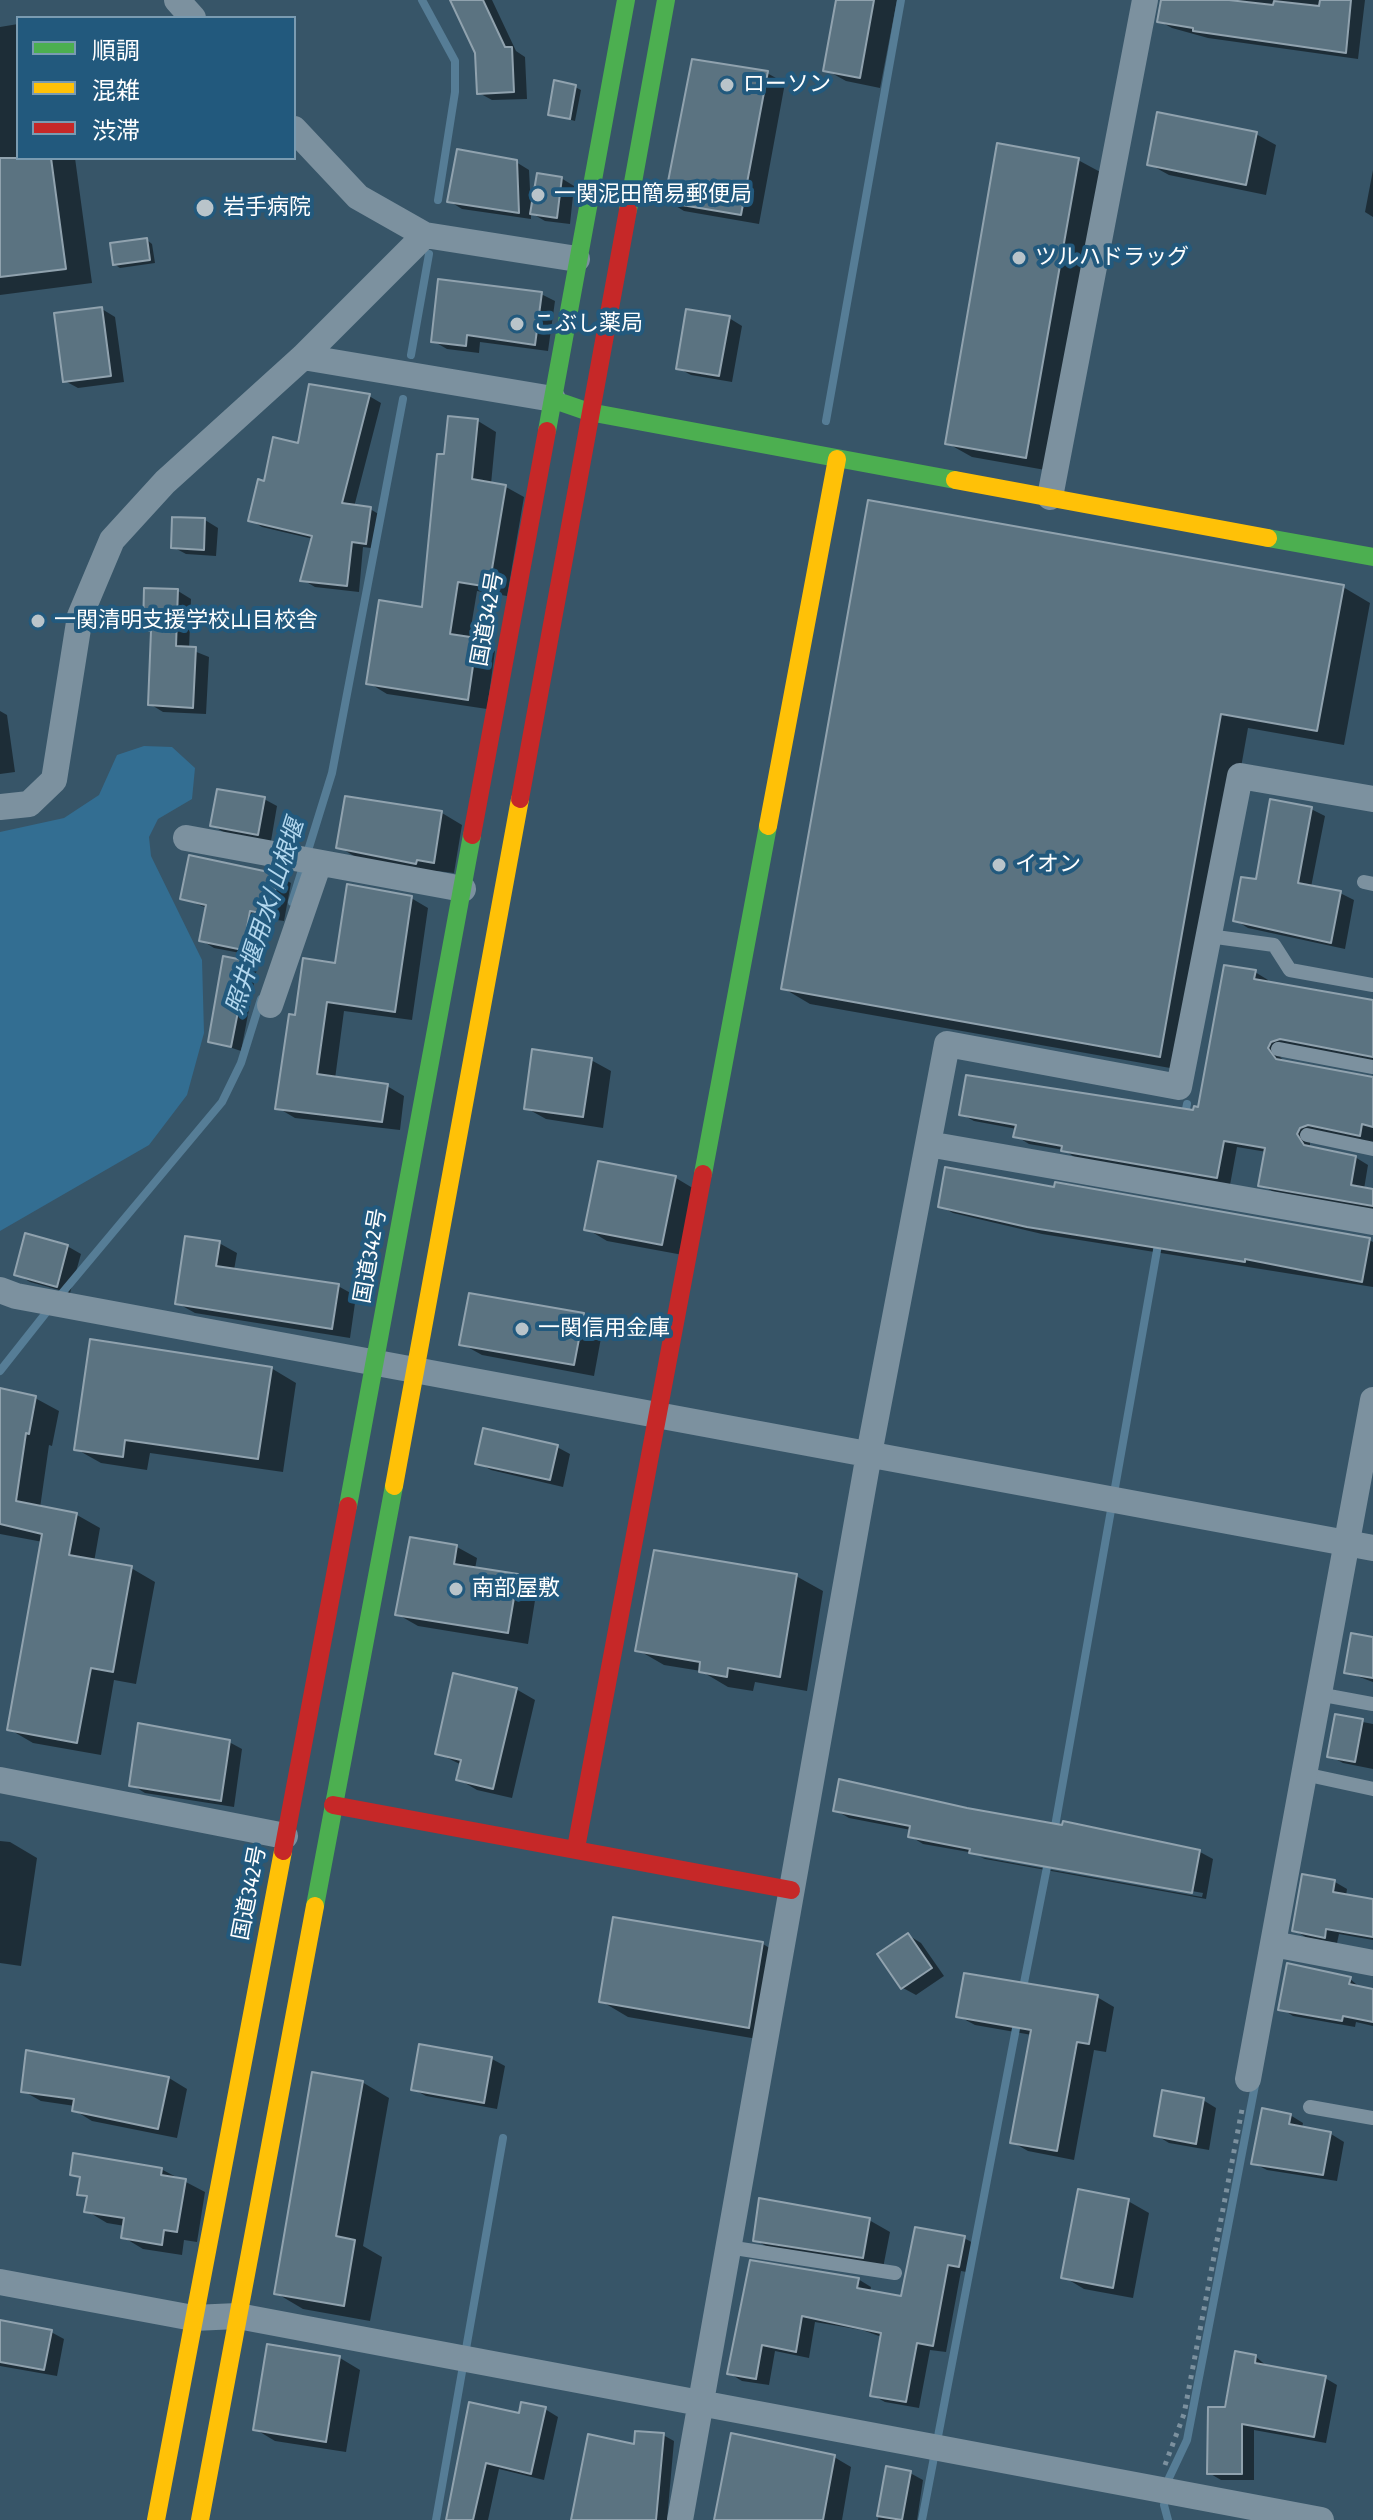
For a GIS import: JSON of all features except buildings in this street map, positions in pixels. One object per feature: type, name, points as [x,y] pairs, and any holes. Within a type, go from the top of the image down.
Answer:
[{"type":"main road","name":"国道342号","points":[[156,2520],[376,1360],[626,0]]},
{"type":"main road","points":[[200,2520],[416,1369],[666,0]]},
{"type":"main road","points":[[553,399],[589,412],[1373,557]]},
{"type":"main road","points":[[576,1848],[837,459]]},
{"type":"main road","points":[[333,1805],[791,1890]]},
{"type":"street","points":[[177,0],[191,16]]},
{"type":"street","points":[[1050,497],[1145,0]]},
{"type":"street","points":[[296,131],[358,197],[425,235],[577,259]]},
{"type":"street","points":[[0,807],[29,804],[54,780],[80,616],[112,540],[165,482],[303,357],[425,235]]},
{"type":"street","points":[[303,357],[553,399]]},
{"type":"street","points":[[680,2520],[869,1454],[947,1044],[1179,1087],[1240,776],[1373,799]]},
{"type":"street","points":[[186,838],[463,889]]},
{"type":"street","points":[[270,1005],[319,863]]},
{"type":"street","points":[[928,1144],[1373,1222]]},
{"type":"street","points":[[0,1290],[16,1296],[376,1360],[1373,1548]]},
{"type":"street","points":[[1248,2079],[1373,1400]]},
{"type":"street","points":[[0,1780],[285,1836]]},
{"type":"street","points":[[1273,1944],[1373,1963]]},
{"type":"street","points":[[0,2282],[193,2318],[238,2316],[1321,2520]]},
{"type":"lane","points":[[1209,936],[1274,945],[1290,970],[1373,985]]},
{"type":"lane","points":[[1278,1049],[1373,1067]]},
{"type":"lane","points":[[1307,1135],[1373,1149]]},
{"type":"lane","points":[[1318,1694],[1373,1704]]},
{"type":"lane","points":[[1304,1774],[1373,1789]]},
{"type":"lane","points":[[1310,2107],[1373,2118]]},
{"type":"lane","points":[[728,2247],[895,2273]]},
{"type":"path","points":[[1156,2490],[1184,2414],[1248,2079]]},
{"type":"shaded area","points":[[144,746],[172,747],[195,768],[192,799],[158,819],[149,837],[151,856],[202,960],[204,1033],[187,1095],[149,1145],[0,1231],[0,832],[64,818],[99,795],[117,755]]},
{"type":"waterway","name":"照井堰用水/山根堰","points":[[422,0],[455,61],[455,92],[438,200]]},
{"type":"waterway","points":[[826,421],[901,0]]},
{"type":"waterway","name":"照井堰用水/山根堰","points":[[411,355],[429,254]]},
{"type":"waterway","name":"照井堰用水/山根堰","points":[[292,902],[332,773],[403,399]]},
{"type":"waterway","name":"照井堰用水/山根堰","points":[[58,1298],[222,1102],[241,1063],[261,999]]},
{"type":"waterway","points":[[1184,1119],[1187,1104]]},
{"type":"waterway","points":[[1054,1832],[1159,1239]]},
{"type":"waterway","name":"照井堰用水/山根堰","points":[[0,1371],[49,1309]]},
{"type":"waterway","points":[[1022,1993],[1049,1857]]},
{"type":"waterway","points":[[922,2520],[1018,2018]]},
{"type":"waterway","points":[[1168,2520],[1164,2505],[1169,2478],[1187,2440],[1256,2080]]},
{"type":"waterway","points":[[436,2520],[503,2138]]},
{"type":"traffic: fast","points":[[547,431],[626,0]]},
{"type":"traffic: fast","points":[[628,210],[666,0]]},
{"type":"traffic: fast","points":[[563,403],[589,412],[955,480]]},
{"type":"traffic: fast","points":[[1268,538],[1373,557]]},
{"type":"traffic: fast","points":[[703,1174],[768,826]]},
{"type":"traffic: fast","points":[[348,1506],[472,835]]},
{"type":"traffic: fast","points":[[315,1906],[394,1486]]},
{"type":"traffic: slow","points":[[768,826],[837,459]]},
{"type":"traffic: slow","points":[[955,480],[1268,538]]},
{"type":"traffic: slow","points":[[394,1486],[520,799]]},
{"type":"traffic: slow","points":[[156,2520],[283,1851]]},
{"type":"traffic: slow","points":[[200,2520],[315,1906]]},
{"type":"traffic: jam","points":[[520,799],[628,210]]},
{"type":"traffic: jam","points":[[472,835],[547,431]]},
{"type":"traffic: jam","points":[[576,1848],[703,1174]]},
{"type":"traffic: jam","points":[[283,1851],[348,1506]]},
{"type":"traffic: jam","points":[[333,1805],[791,1890]]},
{"type":"place","name":"ローソン","points":[[727,85]]},
{"type":"place","name":"一関泥田簡易郵便局","points":[[538,195]]},
{"type":"place","name":"岩手病院","points":[[205,208]]},
{"type":"place","name":"ツルハドラッグ","points":[[1019,258]]},
{"type":"place","name":"こぶし薬局","points":[[517,324]]},
{"type":"place","name":"一関清明支援学校山目校舎","points":[[38,621]]},
{"type":"place","name":"イオン","points":[[999,865]]},
{"type":"place","name":"一関信用金庫","points":[[522,1329]]},
{"type":"place","name":"南部屋敷","points":[[456,1589]]}]
